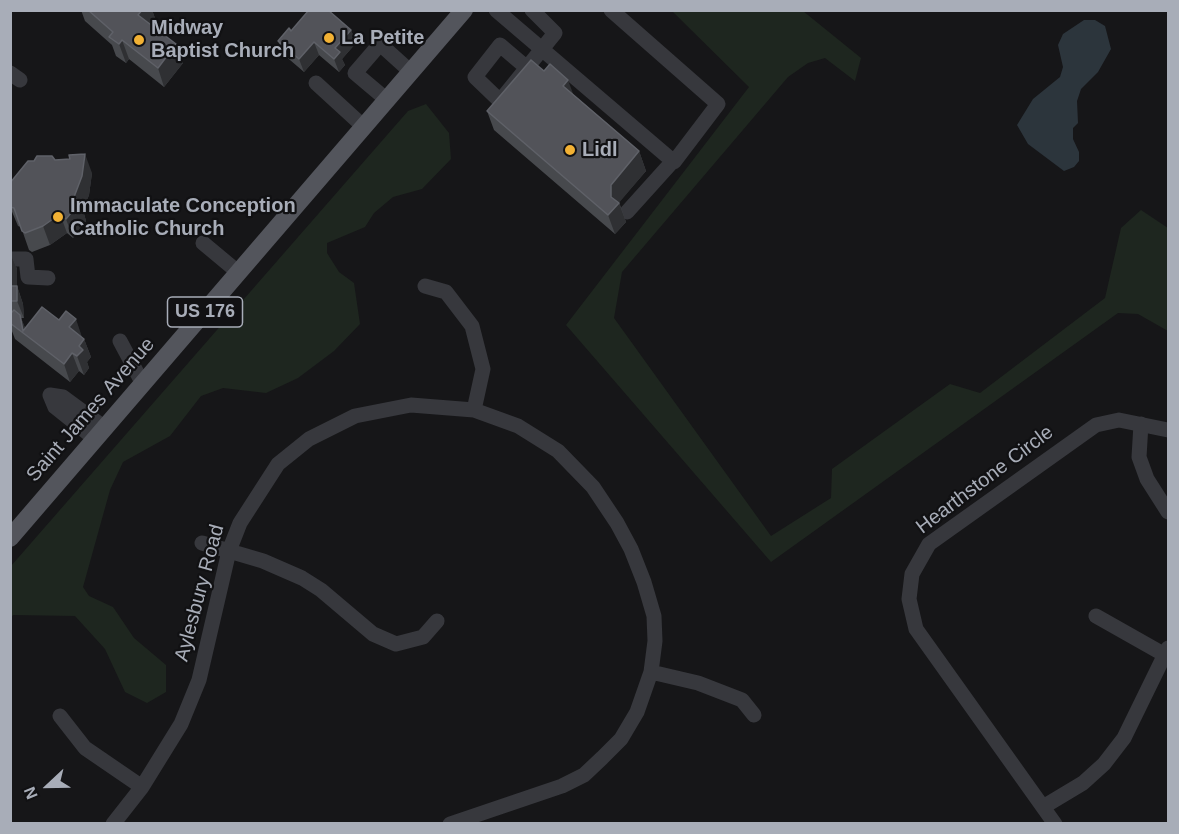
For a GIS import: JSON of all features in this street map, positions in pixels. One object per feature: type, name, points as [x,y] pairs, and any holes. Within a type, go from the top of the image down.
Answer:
[{"type":"main road","name":"Saint James Avenue","points":[[10,537],[464,10]]},
{"type":"street","points":[[496,10],[673,161]]},
{"type":"street","points":[[526,68],[555,33],[532,10]]},
{"type":"street","points":[[611,10],[718,104],[673,161],[627,212]]},
{"type":"street","points":[[387,100],[355,73],[380,44],[411,72]]},
{"type":"street","points":[[316,83],[364,127]]},
{"type":"street","points":[[203,243],[239,273]]},
{"type":"street","points":[[10,259],[26,259],[28,277],[48,278]]},
{"type":"street","points":[[425,286],[446,292],[472,326],[483,369],[474,410]]},
{"type":"street","points":[[120,341],[143,384]]},
{"type":"street","name":"Aylesbury Road","points":[[113,824],[142,788],[181,724],[199,680],[229,551],[240,523],[278,464],[309,439],[355,416],[411,405],[474,410],[518,426],[558,451],[593,487],[631,549],[654,616],[655,641],[651,672],[637,712],[621,739],[584,774],[533,798],[450,824]]},
{"type":"street","name":"Hearthstone Circle","points":[[1055,824],[916,628],[909,599],[912,574],[929,544],[1096,425],[1119,420],[1168,430]]},
{"type":"street","points":[[1141,424],[1139,458],[1147,479],[1168,512]]},
{"type":"street","points":[[202,543],[302,578],[321,590],[373,634],[396,644],[423,637],[437,621]]},
{"type":"street","points":[[1043,807],[1083,783],[1104,764],[1124,738],[1167,652],[1096,616]]},
{"type":"street","points":[[651,672],[699,682],[742,700],[754,715]]},
{"type":"street","points":[[60,716],[85,748],[142,788]]},
{"type":"shaded area","points":[[672,11],[803,11],[861,58],[855,81],[825,58],[808,63],[788,77],[622,272],[614,318],[771,536],[831,498],[832,469],[950,384],[980,393],[1105,298],[1121,228],[1141,210],[1168,228],[1168,331],[1138,314],[1118,313],[771,562],[566,325],[749,87]]},
{"type":"shaded area","points":[[1084,20],[1095,20],[1105,26],[1111,49],[1098,72],[1081,89],[1077,101],[1078,123],[1073,128],[1073,139],[1079,152],[1079,161],[1074,167],[1064,171],[1028,144],[1017,125],[1033,99],[1060,77],[1063,67],[1058,45],[1063,34]]},
{"type":"shaded area","points":[[426,104],[449,133],[451,159],[422,189],[393,197],[374,213],[365,227],[327,243],[327,253],[339,272],[354,283],[360,324],[334,351],[298,378],[266,393],[223,388],[201,396],[170,436],[123,462],[110,490],[83,587],[89,596],[113,607],[134,638],[166,665],[166,692],[147,703],[125,692],[105,649],[75,616],[13,615],[11,618],[11,566],[408,111]]},
{"type":"building","points":[[88,10],[142,10],[138,15],[176,44],[158,68],[122,40],[119,44],[109,37],[113,32]]},
{"type":"building","points":[[309,10],[328,10],[351,30],[335,48],[340,52],[334,59],[314,42],[299,59],[278,41],[289,28],[291,31]]},
{"type":"building","name":"Lidl","points":[[531,60],[544,71],[550,64],[568,80],[563,86],[639,151],[611,185],[611,197],[619,203],[608,215],[487,111]]},
{"type":"building","points":[[85,154],[82,176],[74,197],[80,202],[66,219],[60,214],[43,226],[25,233],[22,231],[14,208],[10,207],[10,183],[28,161],[34,161],[37,156],[52,156],[55,160],[70,159],[69,155]]},
{"type":"building","points":[[10,286],[17,286],[17,301],[10,301]]},
{"type":"building","points":[[42,307],[59,320],[66,311],[76,319],[69,327],[84,339],[79,346],[83,350],[77,356],[72,353],[64,364],[10,323],[10,314],[14,310],[20,315],[23,331]]},
{"type":"place","name":"La Petite","points":[[329,38]]},
{"type":"place","name":"Midway Baptist Church","points":[[139,40]]},
{"type":"place","name":"Lidl","points":[[570,150]]},
{"type":"place","name":"Immaculate Conception Catholic Church","points":[[58,217]]}]
